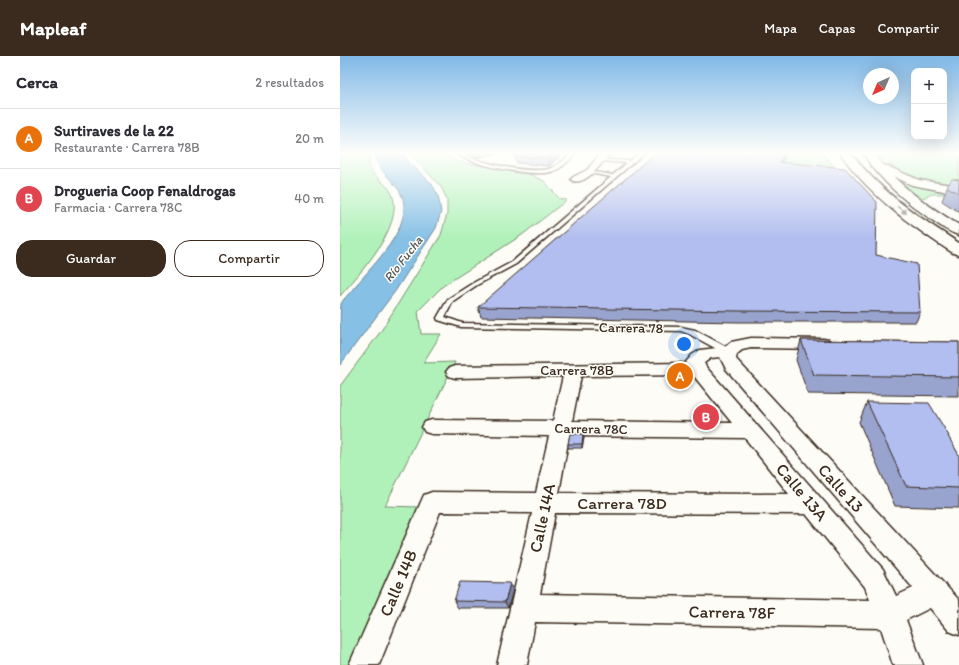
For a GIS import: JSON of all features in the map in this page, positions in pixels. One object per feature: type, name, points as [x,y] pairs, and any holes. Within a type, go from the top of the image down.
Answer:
[{"type":"main road","points":[[868,181],[912,218],[959,250]]},
{"type":"main road","points":[[892,181],[898,188],[959,231]]},
{"type":"street","points":[[912,181],[959,190]]},
{"type":"street","points":[[928,210],[926,200],[930,198],[945,195],[959,195]]},
{"type":"street","points":[[698,369],[695,362],[699,357],[712,352],[729,352],[737,346],[751,343],[839,345]]},
{"type":"street","name":"Calle 13","points":[[729,352],[728,359],[732,365],[959,621]]},
{"type":"street","name":"Carrera 78B","points":[[455,372],[698,369]]},
{"type":"street","name":"Calle 13A","points":[[698,369],[874,578],[890,614],[908,665]]},
{"type":"street","name":"Calle 14A","points":[[512,665],[573,370]]},
{"type":"street","name":"Carrera 78C","points":[[432,427],[750,431]]},
{"type":"street","name":"Carrera 78D","points":[[432,502],[813,504]]},
{"type":"street","name":"Calle 14B","points":[[364,665],[432,502]]},
{"type":"street","name":"Carrera 78F","points":[[524,608],[890,614],[934,592]]},
{"type":"lane","name":"Carrera 78","points":[[608,181],[514,263],[475,284],[450,300],[441,318],[461,325],[681,329],[692,332],[729,352]]},
{"type":"green space","points":[[340,181],[381,181],[392,194],[394,207],[392,220],[378,249],[340,296]]},
{"type":"green space","points":[[436,181],[544,181],[560,199],[567,200],[522,235],[443,286],[418,311],[421,334],[441,334],[423,363],[455,362],[385,506],[419,507],[353,665],[340,665],[340,386],[381,331],[441,235],[447,214],[447,199],[441,187]]},
{"type":"green space","points":[[899,181],[914,181],[959,194],[932,194],[920,199]]},
{"type":"green space","points":[[928,181],[959,181],[959,187]]},
{"type":"water","name":"Río Fucha","points":[[392,181],[429,181],[438,195],[441,212],[436,228],[396,290],[340,365],[341,304],[377,262],[393,240],[403,217],[403,198]]},
{"type":"building","points":[[622,181],[858,181],[877,202],[876,255],[917,264],[920,312],[740,311],[478,307]]},
{"type":"building","points":[[950,181],[959,181],[959,193],[947,187]]},
{"type":"building","points":[[801,340],[959,342],[959,377],[814,375]]},
{"type":"building","points":[[867,402],[929,403],[959,455],[959,488],[906,486]]},
{"type":"building","points":[[570,434],[583,434],[582,444],[568,444]]},
{"type":"building","points":[[460,582],[510,583],[505,602],[454,601]]},
{"type":"place","name":"Surtiraves de la 22","points":[[680,376]]},
{"type":"place","name":"Drogueria Coop Fenaldrogas","points":[[706,417]]}]
